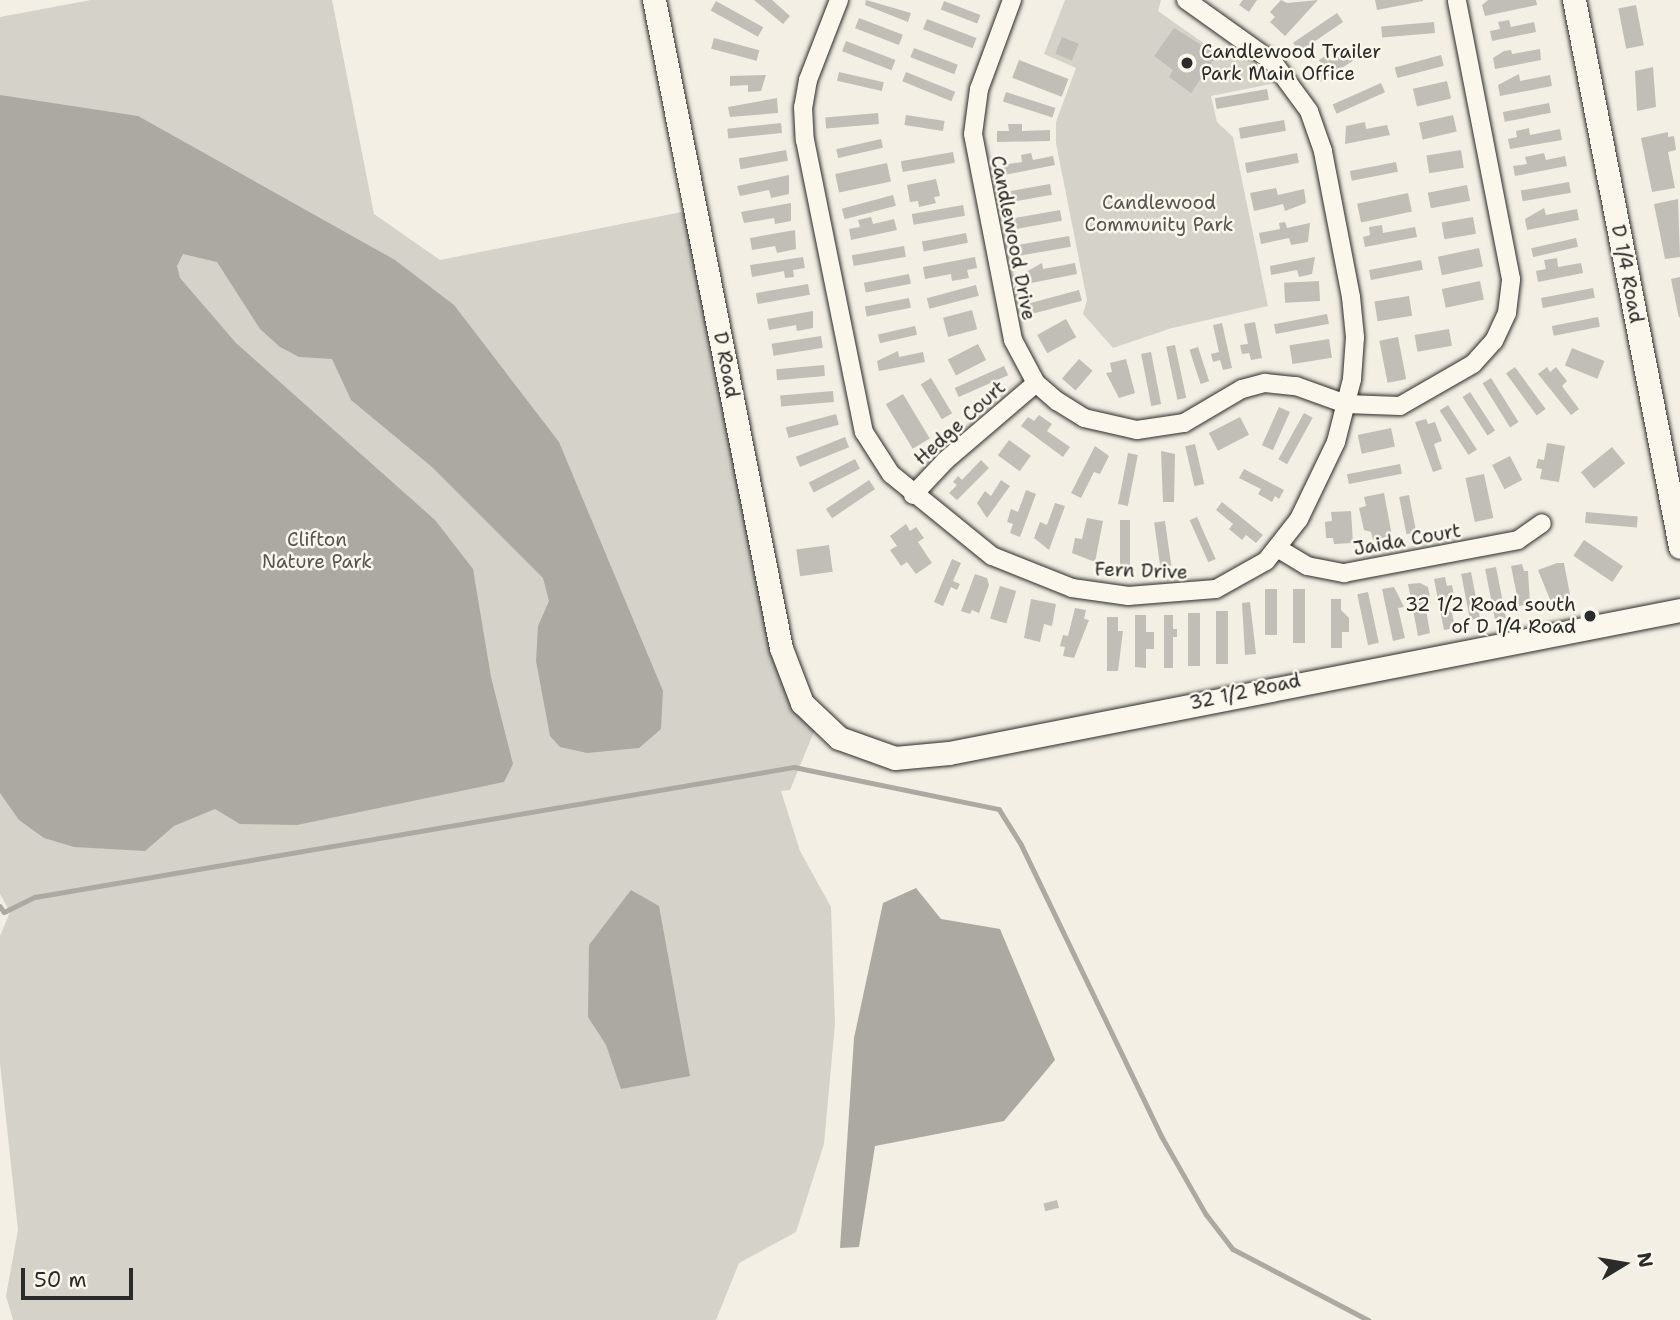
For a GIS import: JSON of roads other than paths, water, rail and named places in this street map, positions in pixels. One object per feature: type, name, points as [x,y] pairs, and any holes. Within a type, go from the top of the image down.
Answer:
[{"type":"street","name":"D Road","points":[[654,0],[781,648],[792,684],[818,722]]},
{"type":"street","name":"Fern Drive","points":[[839,0],[808,80],[803,107],[805,140],[864,432],[891,474],[913,495],[992,556],[1035,576],[1100,593],[1178,595],[1216,589],[1252,572],[1279,548],[1336,442],[1346,404],[1355,337],[1351,297],[1317,130],[1300,93],[1273,62],[1186,0]]},
{"type":"street","name":"Candlewood Drive","points":[[1012,0],[979,89],[973,134],[1007,320],[1036,383],[1084,418],[1137,430],[1184,423],[1242,389],[1265,383],[1296,386],[1346,404],[1392,407],[1416,400],[1484,354],[1507,313],[1509,266],[1458,0]]},
{"type":"street","name":"D 1/4 Road","points":[[1574,0],[1680,547]]},
{"type":"street","name":"Hedge Court","points":[[913,495],[946,460],[1036,383]]},
{"type":"street","name":"Jaida Court","points":[[1279,548],[1307,566],[1344,573],[1518,540],[1542,523]]},
{"type":"street","name":"32 1/2 Road","points":[[818,722],[862,750],[895,758],[923,757],[1680,610]]},
{"type":"waterway","points":[[0,906],[4,912],[35,897],[794,767],[999,809],[1021,844],[1162,1137],[1206,1214],[1233,1249],[1368,1320]]},
{"type":"place","name":"Candlewood Trailer Park Main Office","points":[[1187,63]]},
{"type":"place","name":"32 1/2 Road south of D 1/4 Road","points":[[1590,616]]},
{"type":"park label","name":"Candlewood Community Park","points":[[1159,214]]},
{"type":"park label","name":"Clifton Nature Park","points":[[317,551]]}]
